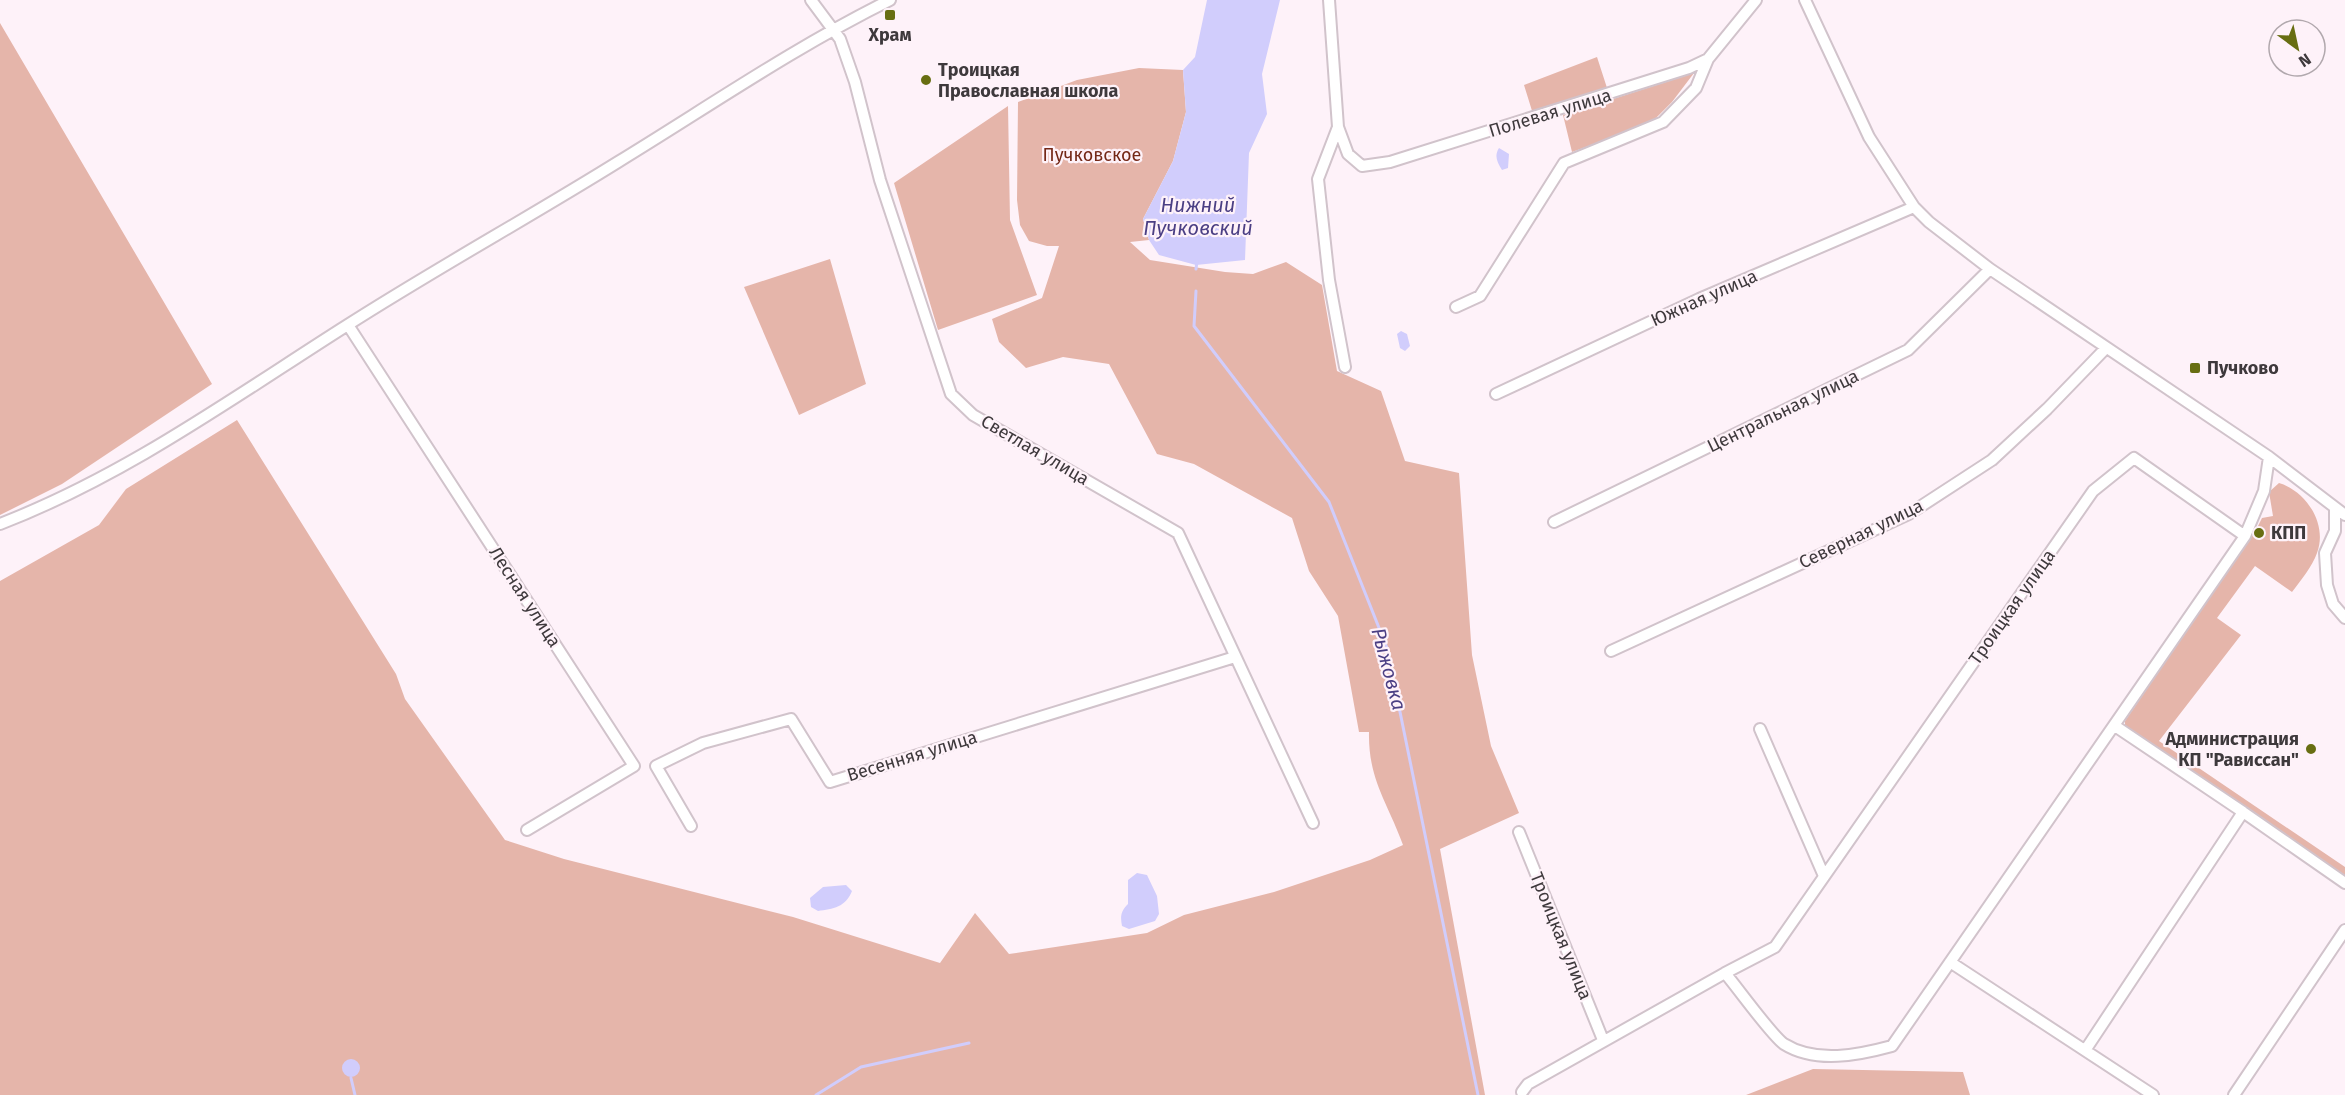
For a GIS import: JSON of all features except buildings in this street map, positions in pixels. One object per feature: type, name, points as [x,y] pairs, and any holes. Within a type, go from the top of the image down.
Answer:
[{"type":"street","name":"Светлая улица","points":[[812,0],[833,29],[855,82],[880,180],[951,394],[973,415],[1178,533],[1313,823]]},
{"type":"street","points":[[0,524],[92,482],[159,447],[348,325],[833,29],[890,0]]},
{"type":"street","points":[[1329,0],[1338,127],[1318,179],[1329,280],[1345,367]]},
{"type":"street","name":"Полевая улица","points":[[1338,127],[1348,154],[1362,166],[1390,162],[1653,81],[1708,59],[1756,0]]},
{"type":"street","points":[[1805,0],[1869,137],[1914,207],[1952,242],[2269,457],[2345,515]]},
{"type":"street","points":[[1456,307],[1480,296],[1564,163],[1663,122],[1696,88],[1708,59]]},
{"type":"street","name":"Южная улица","points":[[1496,394],[1699,299],[1914,207]]},
{"type":"street","name":"Центральная улица","points":[[1554,522],[1908,350],[1990,269]]},
{"type":"street","name":"Лесная улица","points":[[348,325],[634,766],[527,830]]},
{"type":"street","name":"Северная улица","points":[[1611,651],[1909,514],[1992,460],[2047,409],[2106,348]]},
{"type":"street","points":[[1725,973],[1783,1044],[1810,1053],[1855,1056],[1892,1046],[2245,536],[2264,491],[2269,457]]},
{"type":"street","name":"Троицкая улица","points":[[1522,1092],[1528,1084],[1603,1040],[1775,947],[2093,491],[2134,458],[2245,536]]},
{"type":"street","points":[[2335,508],[2335,531],[2325,552],[2327,585],[2333,604],[2345,618]]},
{"type":"street","name":"Весенняя улица","points":[[691,826],[656,766],[703,743],[791,719],[830,782],[1235,657]]},
{"type":"street","points":[[2115,726],[2345,883]]},
{"type":"street","points":[[1760,729],[1824,876]]},
{"type":"street","points":[[2086,1049],[2243,812]]},
{"type":"street","name":"Троицкая улица","points":[[1519,832],[1603,1040]]},
{"type":"street","points":[[2234,1095],[2345,930]]},
{"type":"street","points":[[1950,962],[2153,1095]]},
{"type":"green space","points":[[0,23],[212,384],[62,484],[0,515]]},
{"type":"green space","points":[[1597,57],[1608,91],[1533,114],[1524,85]]},
{"type":"green space","name":"Пучковское","points":[[1139,68],[1183,70],[1186,112],[1173,161],[1143,219],[1149,240],[1130,242],[1150,260],[1225,272],[1253,274],[1286,262],[1322,285],[1337,371],[1381,391],[1405,461],[1459,473],[1472,655],[1491,746],[1519,813],[1440,849],[1485,1095],[0,1095],[0,581],[99,525],[126,489],[237,420],[396,674],[405,699],[505,840],[564,859],[793,917],[940,963],[975,913],[1009,954],[1147,933],[1184,915],[1274,892],[1370,860],[1403,845],[1375,778],[1369,732],[1359,732],[1338,616],[1309,571],[1292,518],[1194,464],[1157,454],[1109,364],[1063,357],[1026,368],[999,342],[992,319],[1042,298],[1059,246],[1047,246],[1029,241],[1020,225],[1017,200],[1018,102],[1077,80]]},
{"type":"green space","points":[[1694,73],[1672,102],[1650,124],[1572,152],[1563,115]]},
{"type":"green space","points":[[1008,106],[1010,220],[1037,295],[938,330],[894,183]]},
{"type":"green space","points":[[830,259],[866,384],[799,415],[744,287]]},
{"type":"green space","points":[[2279,483],[2298,493],[2306,501],[2317,520],[2320,542],[2315,558],[2292,592],[2255,566],[2217,618],[2241,635],[2159,741],[2345,867],[2345,877],[2125,727],[2125,721],[2252,534],[2260,540],[2265,533],[2258,526],[2262,518],[2273,516],[2269,492]]},
{"type":"green space","points":[[1813,1069],[1963,1072],[1970,1095],[1746,1095]]},
{"type":"water","name":"Нижний Пучковский","points":[[1207,0],[1280,0],[1262,74],[1267,114],[1249,153],[1245,260],[1196,265],[1159,255],[1149,240],[1143,219],[1173,161],[1186,112],[1183,70],[1195,57]]},
{"type":"water","points":[[1499,148],[1509,154],[1508,168],[1502,170],[1497,159]]},
{"type":"water","points":[[1401,331],[1407,334],[1410,346],[1405,351],[1400,348],[1397,334]]},
{"type":"water","points":[[1137,873],[1147,875],[1157,896],[1159,914],[1155,921],[1129,929],[1122,926],[1121,916],[1128,904],[1128,880]]},
{"type":"water","points":[[846,885],[852,891],[843,904],[818,911],[811,907],[810,898],[823,887]]},
{"type":"water","points":[[351,1059],[357,1062],[360,1068],[357,1074],[351,1077],[345,1074],[342,1068],[345,1062]]},
{"type":"waterway","points":[[1196,269],[1197,261]]},
{"type":"waterway","name":"Рыжовка","points":[[1196,291],[1194,326],[1329,502],[1387,648],[1478,1095]]},
{"type":"waterway","points":[[816,1095],[861,1067],[969,1043]]},
{"type":"waterway","points":[[351,1078],[355,1095]]},
{"type":"place","name":"Храм","points":[[890,15]]},
{"type":"place","name":"Троицкая Православная школа","points":[[926,80]]},
{"type":"place","name":"Пучково","points":[[2195,368]]},
{"type":"place","name":"КПП","points":[[2259,533]]},
{"type":"place","name":"Администрация КП \"Рависсан\"","points":[[2311,749]]}]
